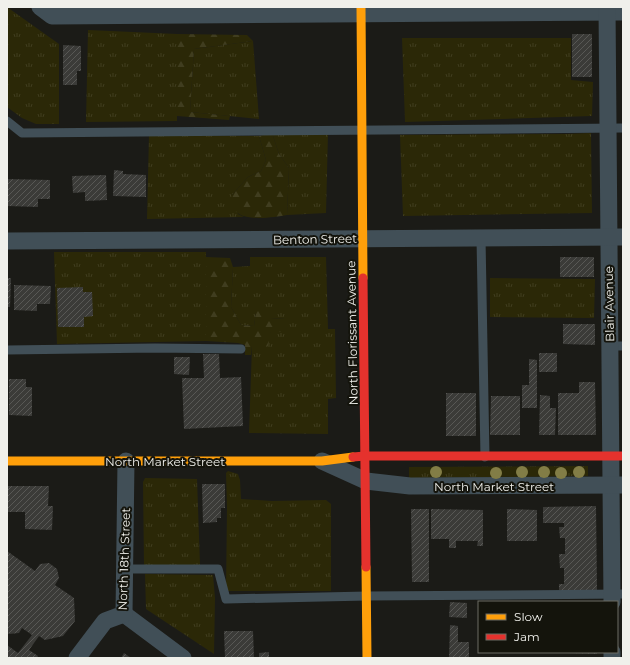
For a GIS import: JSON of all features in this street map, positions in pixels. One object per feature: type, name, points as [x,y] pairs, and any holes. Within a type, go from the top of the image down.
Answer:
[{"type":"main road","name":"North Florissant Avenue","points":[[361,10],[367,658]]},
{"type":"main road","name":"North Market Street","points":[[7,461],[322,461],[365,456],[485,458],[617,457]]},
{"type":"street","points":[[40,7],[52,16],[361,10],[612,11]]},
{"type":"street","name":"Blair Avenue","points":[[612,11],[616,237],[616,597]]},
{"type":"street","name":"Benton Street","points":[[7,241],[616,237]]},
{"type":"street","name":"North Market Street","points":[[322,461],[366,480],[410,486],[617,485]]},
{"type":"street","name":"North 18th Street","points":[[77,658],[105,621],[124,614],[126,462]]},
{"type":"street","points":[[124,614],[183,658]]},
{"type":"lane","points":[[7,121],[22,133],[615,128]]},
{"type":"lane","points":[[481,238],[485,458]]},
{"type":"lane","points":[[7,350],[155,348],[241,349]]},
{"type":"lane","points":[[125,569],[218,569],[226,599],[366,596],[616,597]]},
{"type":"green space","points":[[7,7],[59,44],[59,124],[36,124],[22,118],[7,107]]},
{"type":"green space","points":[[88,30],[177,34],[177,121],[86,122]]},
{"type":"green space","points":[[177,34],[247,35],[253,41],[194,49],[190,112],[230,116],[229,120],[177,116]]},
{"type":"green space","points":[[402,38],[571,38],[571,80],[593,82],[592,116],[405,122]]},
{"type":"green space","points":[[253,41],[259,119],[190,112],[194,49]]},
{"type":"green space","points":[[272,133],[328,133],[326,213],[287,215],[289,168],[279,154]]},
{"type":"green space","points":[[272,133],[279,154],[289,168],[287,215],[263,218],[244,216],[238,213],[230,205],[232,195],[248,177],[261,171],[266,160],[259,136]]},
{"type":"green space","points":[[591,133],[592,213],[403,216],[400,135]]},
{"type":"green space","points":[[149,135],[259,136],[266,160],[261,171],[248,177],[232,195],[238,214],[244,217],[147,219]]},
{"type":"green space","points":[[54,252],[206,252],[206,341],[57,344]]},
{"type":"green space","points":[[206,257],[230,258],[233,267],[231,307],[241,325],[254,326],[256,311],[262,308],[270,318],[285,319],[286,332],[271,332],[268,346],[252,346],[251,355],[245,355],[245,345],[238,343],[206,341]]},
{"type":"green space","points":[[250,257],[326,257],[328,329],[335,329],[336,398],[328,399],[328,434],[249,433],[252,346],[285,319],[269,318],[256,312],[254,326],[241,325],[231,307],[233,267],[250,266]]},
{"type":"green space","points":[[490,278],[595,279],[594,318],[490,317]]},
{"type":"green space","points":[[588,466],[588,476],[409,478],[409,467]]},
{"type":"green space","points":[[228,471],[238,474],[240,480],[241,499],[272,501],[326,500],[331,504],[331,591],[226,591],[226,473]]},
{"type":"green space","points":[[145,478],[197,479],[200,565],[144,565],[143,482]]},
{"type":"green space","points":[[145,574],[213,575],[215,598],[214,654],[146,609]]},
{"type":"building","points":[[572,34],[592,34],[592,77],[572,77]]},
{"type":"building","points":[[63,45],[81,46],[81,71],[77,71],[77,85],[63,85]]},
{"type":"building","points":[[114,170],[123,171],[123,174],[146,175],[146,197],[113,196]]},
{"type":"building","points":[[106,175],[107,200],[85,201],[85,192],[73,193],[72,176]]},
{"type":"building","points":[[7,179],[50,180],[50,199],[38,199],[38,207],[7,206]]},
{"type":"building","points":[[560,257],[594,257],[594,277],[560,277]]},
{"type":"building","points":[[7,278],[11,278],[10,307],[7,307]]},
{"type":"building","points":[[14,285],[51,286],[50,304],[37,304],[37,311],[14,310]]},
{"type":"building","points":[[83,287],[83,292],[92,292],[93,316],[84,317],[84,327],[58,327],[57,288]]},
{"type":"building","points":[[563,324],[595,324],[595,345],[563,344]]},
{"type":"building","points":[[539,353],[557,353],[557,372],[539,372]]},
{"type":"building","points":[[203,354],[219,354],[220,378],[241,377],[243,426],[184,429],[182,378],[204,378]]},
{"type":"building","points":[[174,357],[190,357],[189,375],[174,374]]},
{"type":"building","points":[[529,359],[537,360],[537,408],[522,408],[522,385],[529,385]]},
{"type":"building","points":[[9,379],[26,379],[26,387],[32,387],[32,416],[9,415]]},
{"type":"building","points":[[579,382],[595,382],[596,435],[558,435],[558,393],[579,393]]},
{"type":"building","points":[[446,393],[476,393],[476,436],[446,436]]},
{"type":"building","points":[[540,395],[550,396],[550,408],[556,408],[555,435],[539,435]]},
{"type":"building","points":[[491,396],[520,396],[520,435],[490,435]]},
{"type":"building","points":[[202,484],[225,484],[225,508],[221,508],[221,518],[217,518],[217,522],[203,523]]},
{"type":"building","points":[[7,486],[49,486],[48,506],[53,506],[52,530],[25,529],[25,512],[7,512]]},
{"type":"building","points":[[596,506],[597,590],[559,590],[559,584],[564,584],[564,568],[560,568],[559,554],[565,554],[565,538],[560,538],[559,527],[564,527],[564,523],[543,523],[543,507]]},
{"type":"building","points":[[411,509],[429,509],[429,582],[412,582]]},
{"type":"building","points":[[431,509],[483,510],[483,546],[477,546],[478,541],[456,541],[456,548],[449,548],[449,539],[431,539]]},
{"type":"building","points":[[507,509],[537,510],[537,541],[507,541]]},
{"type":"building","points":[[7,551],[35,571],[40,564],[49,563],[57,569],[59,578],[55,585],[74,598],[75,621],[63,636],[45,640],[39,636],[29,650],[38,656],[37,658],[7,658],[7,645],[18,653],[32,635],[22,628],[19,633],[9,634],[7,632]]},
{"type":"building","points":[[450,602],[467,603],[467,618],[449,617]]},
{"type":"building","points":[[450,625],[458,626],[458,642],[469,642],[469,658],[449,658]]},
{"type":"building","points":[[224,631],[253,631],[254,658],[225,658]]},
{"type":"building","points":[[269,652],[269,658],[259,658],[259,653]]},
{"type":"building","points":[[124,653],[131,658],[121,658]]},
{"type":"building","points":[[568,653],[597,653],[597,654]]},
{"type":"traffic: slow","points":[[361,7],[363,278]]},
{"type":"traffic: slow","points":[[7,461],[322,461],[353,457]]},
{"type":"traffic: slow","points":[[366,567],[367,658]]},
{"type":"traffic: jam","points":[[363,278],[366,567]]},
{"type":"traffic: jam","points":[[353,457],[623,456]]}]
